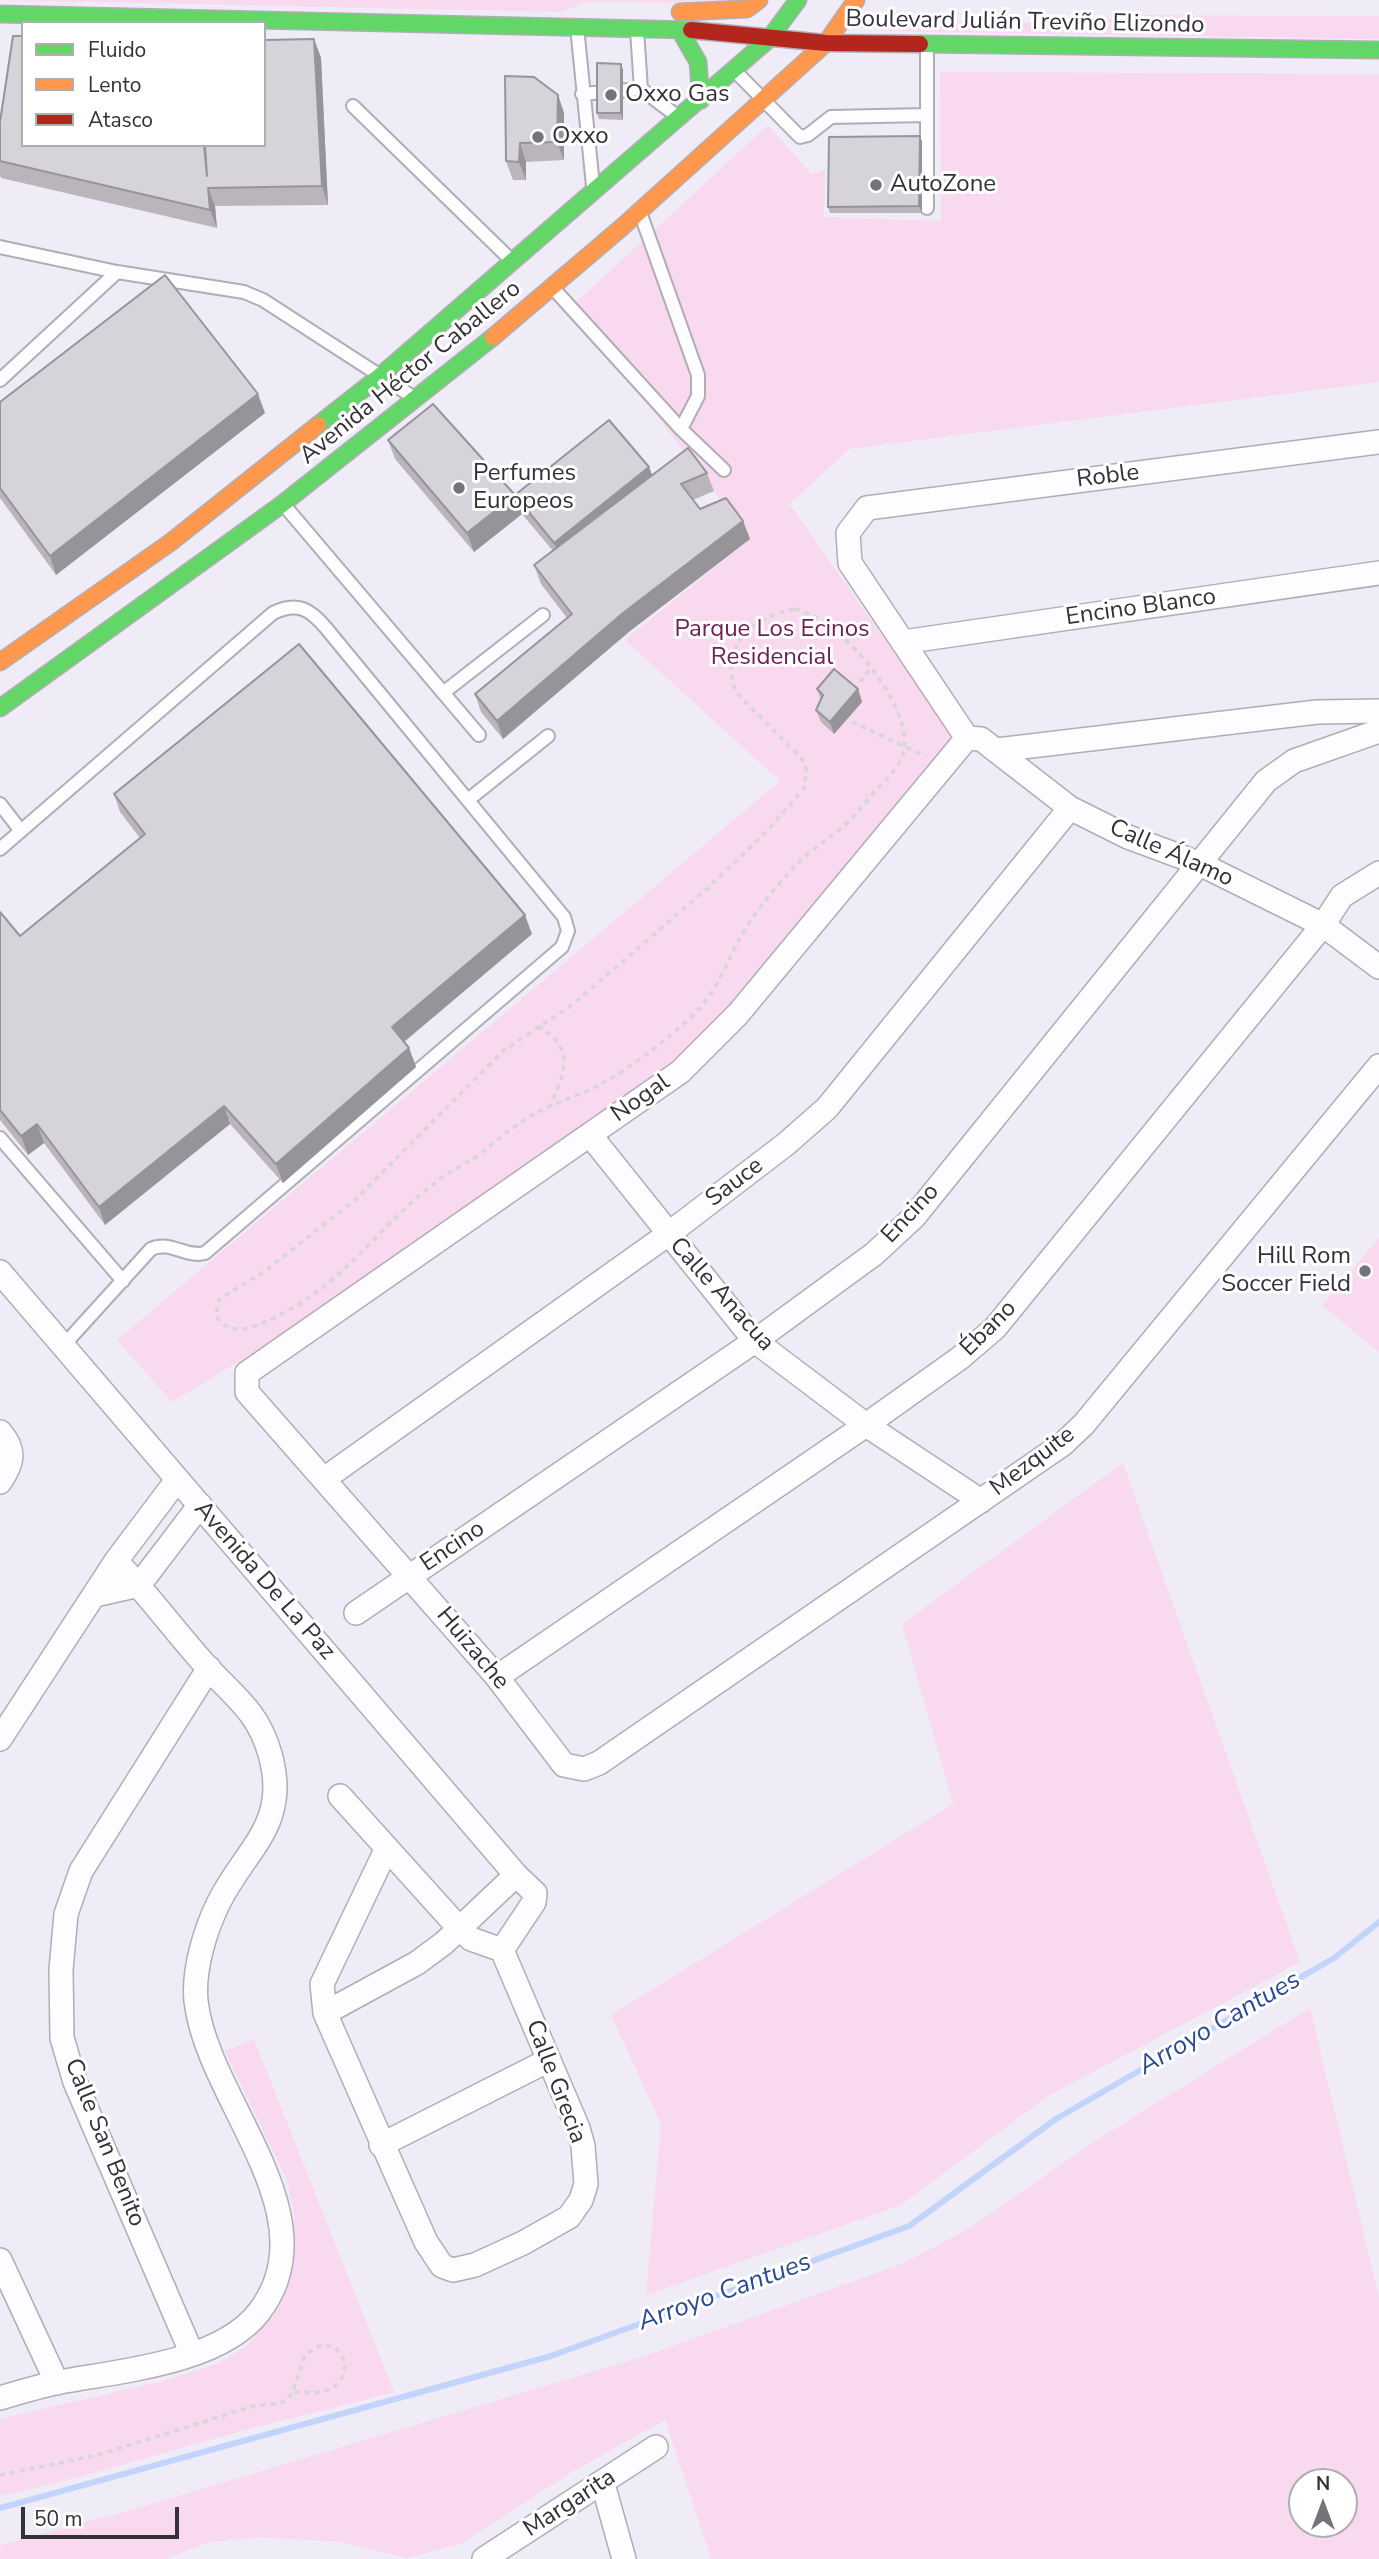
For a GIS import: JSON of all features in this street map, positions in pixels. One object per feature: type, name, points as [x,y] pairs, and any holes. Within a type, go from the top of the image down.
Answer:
[{"type":"main road","points":[[550,26],[608,12],[747,9],[759,0]]},
{"type":"main road","name":"Avenida Héctor Caballero","points":[[0,662],[171,542],[379,377],[769,39],[799,0]]},
{"type":"main road","name":"Avenida Héctor Caballero","points":[[0,708],[160,597],[283,505],[553,288],[826,43],[856,0]]},
{"type":"main road","name":"Boulevard Julián Treviño Elizondo","points":[[0,14],[679,29],[826,43],[1379,50]]},
{"type":"main road","points":[[679,29],[696,51],[700,63],[701,100]]},
{"type":"street","name":"Roble","points":[[903,642],[850,563],[848,533],[867,508],[1379,442]]},
{"type":"street","name":"Encino Blanco","points":[[903,642],[1379,573]]},
{"type":"street","points":[[903,642],[967,737]]},
{"type":"street","points":[[997,750],[1317,712],[1379,711]]},
{"type":"street","name":"Encino","points":[[356,1613],[755,1341],[874,1254],[914,1217],[1266,781],[1279,769],[1379,731]]},
{"type":"street","name":"Calle Álamo","points":[[967,737],[981,738],[1070,808],[1128,837],[1198,863],[1324,925],[1379,967]]},
{"type":"street","name":"Nogal","points":[[245,1380],[252,1367],[680,1072],[738,1014],[967,737]]},
{"type":"street","name":"Sauce","points":[[324,1479],[667,1235],[786,1144],[827,1108],[1070,808]]},
{"type":"street","name":"Ébano","points":[[497,1677],[866,1425],[960,1358],[995,1328],[1324,925],[1342,897],[1379,873]]},
{"type":"street","name":"Mezquite","points":[[599,1763],[1063,1444],[1084,1424],[1379,1066]]},
{"type":"street","name":"Calle Anacua","points":[[590,1135],[667,1235],[755,1341],[866,1425],[981,1501]]},
{"type":"street","name":"Avenida De La Paz","points":[[0,1272],[523,1882]]},
{"type":"street","name":"Huizache","points":[[245,1380],[247,1392],[497,1677],[558,1760],[573,1769],[599,1763]]},
{"type":"street","points":[[0,1482],[10,1467],[4,1441]]},
{"type":"street","points":[[0,1739],[116,1561],[177,1480]]},
{"type":"street","points":[[95,1595],[139,1585],[200,1506]]},
{"type":"street","points":[[0,2398],[192,2354],[236,2335],[258,2314],[272,2292],[280,2270],[282,2231],[277,2199],[214,2058],[200,2021],[196,1998],[207,1932],[220,1901],[250,1857],[268,1824],[274,1802],[275,1779],[261,1728],[248,1707],[209,1668],[116,1561]]},
{"type":"street","name":"Calle San Benito","points":[[192,2354],[75,2082],[62,2038],[61,1970],[66,1914],[81,1871],[209,1668]]},
{"type":"street","points":[[325,2013],[418,1963],[444,1943],[458,1927],[523,1882],[535,1893],[534,1902],[502,1950],[471,1939],[458,1927],[340,1796]]},
{"type":"street","name":"Calle Grecia","points":[[387,1848],[322,1984],[325,2013],[433,2257],[442,2266],[453,2270],[475,2265],[523,2243],[569,2217],[581,2200],[586,2184],[583,2146],[578,2128],[502,1950]]},
{"type":"street","points":[[382,2145],[548,2060]]},
{"type":"street","points":[[0,2260],[57,2383]]},
{"type":"street","name":"Margarita","points":[[487,2558],[656,2448]]},
{"type":"street","points":[[603,2484],[624,2559]]},
{"type":"lane","points":[[577,26],[593,191]]},
{"type":"lane","points":[[637,29],[641,89]]},
{"type":"lane","points":[[927,44],[927,208]]},
{"type":"lane","points":[[734,70],[800,137],[808,135],[831,117],[926,115]]},
{"type":"lane","points":[[582,94],[641,89],[680,118]]},
{"type":"lane","points":[[353,106],[512,262]]},
{"type":"lane","points":[[640,211],[698,375],[698,396],[681,429]]},
{"type":"lane","points":[[0,247],[117,272],[244,292],[263,300],[416,399]]},
{"type":"lane","points":[[0,380],[117,272]]},
{"type":"lane","points":[[553,288],[681,429],[724,470]]},
{"type":"lane","points":[[283,505],[479,735]]},
{"type":"lane","points":[[0,849],[273,613],[297,606],[316,616],[564,917],[568,931],[562,947],[205,1252],[194,1255],[157,1247],[63,1346]]},
{"type":"lane","points":[[443,693],[543,615]]},
{"type":"lane","points":[[468,800],[548,736]]},
{"type":"lane","points":[[0,804],[21,831]]},
{"type":"lane","points":[[0,1138],[122,1281]]},
{"type":"path","points":[[805,611],[843,635],[871,667],[905,735],[903,756],[847,823],[793,868],[741,935],[719,982],[698,1009],[603,1084],[526,1119],[477,1156],[446,1175],[391,1219],[350,1263],[318,1291],[274,1317],[239,1330],[229,1330],[221,1324],[216,1315],[219,1299],[264,1272],[356,1199],[477,1076],[538,1026],[572,1005],[709,887],[767,831],[804,788],[806,768],[802,759],[736,692],[730,678],[730,661],[740,639],[766,618],[780,612],[805,611]]},
{"type":"path","points":[[854,690],[871,667]]},
{"type":"path","points":[[852,722],[904,744],[933,761]]},
{"type":"path","points":[[538,1026],[556,1037],[562,1048],[562,1073],[550,1107]]},
{"type":"path","points":[[0,2475],[98,2455],[233,2411],[281,2403],[293,2392],[305,2355],[312,2349],[333,2346],[338,2350],[346,2367],[345,2375],[338,2382],[326,2390],[293,2392]]},
{"type":"green space","points":[[0,0],[745,0],[744,3],[587,2],[561,12]]},
{"type":"green space","points":[[1136,15],[1379,16],[1379,39],[880,31],[880,22],[1079,23]]},
{"type":"green space","name":"Parque Los Ecinos Residencial","points":[[940,72],[1379,74],[1379,382],[849,449],[780,513],[790,505],[953,736],[708,1035],[337,1302],[172,1402],[117,1340],[780,781],[625,640],[750,539],[573,305],[768,125],[812,175],[825,169],[824,217],[941,221]]},
{"type":"green space","name":"Hill Rom Soccer Field","points":[[1379,1238],[1379,1352],[1322,1305]]},
{"type":"green space","points":[[1123,1463],[1300,1962],[1048,2096],[901,2205],[646,2295],[661,2124],[611,2015],[953,1804],[902,1624]]},
{"type":"green space","points":[[1310,2008],[1379,2297],[1379,2559],[711,2559],[665,2420],[575,2470],[461,2544],[407,2558],[341,2542],[258,2537],[206,2543],[166,2559],[0,2559],[0,2545],[131,2510],[645,2356],[904,2263],[968,2229],[1092,2143]]},
{"type":"green space","points":[[254,2039],[394,2392],[0,2496],[0,2419],[162,2381],[217,2364],[248,2345],[281,2305],[294,2265],[295,2219],[287,2180],[225,2051]]},
{"type":"building","points":[[13,36],[21,36],[21,147],[204,147],[207,176],[205,147],[266,147],[266,40],[314,39],[322,186],[208,188],[210,210],[0,161],[0,122]]},
{"type":"building","name":"Oxxo Gas","points":[[597,63],[621,64],[621,113],[597,113]]},
{"type":"building","name":"Oxxo","points":[[505,76],[534,77],[558,95],[557,142],[520,143],[519,162],[506,161]]},
{"type":"building","name":"AutoZone","points":[[920,136],[919,206],[828,207],[829,137]]},
{"type":"building","points":[[165,275],[258,394],[50,556],[0,488],[0,402]]},
{"type":"building","points":[[433,404],[515,495],[467,533],[388,440]]},
{"type":"building","points":[[609,420],[649,467],[554,543],[515,495]]},
{"type":"building","points":[[688,448],[707,473],[681,484],[700,509],[726,498],[743,521],[623,613],[497,721],[475,694],[572,614],[534,565]]},
{"type":"building","points":[[299,644],[525,915],[392,1027],[409,1048],[276,1164],[224,1106],[99,1207],[37,1124],[21,1136],[0,1110],[0,912],[20,936],[145,834],[114,794]]},
{"type":"building","points":[[834,669],[858,689],[830,722],[816,710],[823,695],[817,689]]},
{"type":"waterway","name":"Arroyo Cantues","points":[[0,2508],[551,2356],[909,2226],[1056,2119],[1334,1958],[1379,1922]]},
{"type":"traffic: fast","points":[[318,425],[379,377],[769,39],[798,0]]},
{"type":"traffic: fast","points":[[0,14],[691,30]]},
{"type":"traffic: fast","points":[[679,29],[698,62],[701,100]]},
{"type":"traffic: fast","points":[[920,44],[1379,50]]},
{"type":"traffic: fast","points":[[0,708],[281,505],[493,337]]},
{"type":"traffic: slow","points":[[680,12],[747,9],[759,0]]},
{"type":"traffic: slow","points":[[493,337],[621,228],[826,43],[856,0]]},
{"type":"traffic: slow","points":[[0,662],[171,542],[318,425]]},
{"type":"traffic: jam","points":[[691,30],[826,43],[920,44]]},
{"type":"place","name":"Oxxo Gas","points":[[611,95]]},
{"type":"place","name":"Oxxo","points":[[538,137]]},
{"type":"place","name":"AutoZone","points":[[876,185]]},
{"type":"place","name":"Perfumes Europeos","points":[[459,488]]},
{"type":"place","name":"Hill Rom Soccer Field","points":[[1365,1271]]}]
